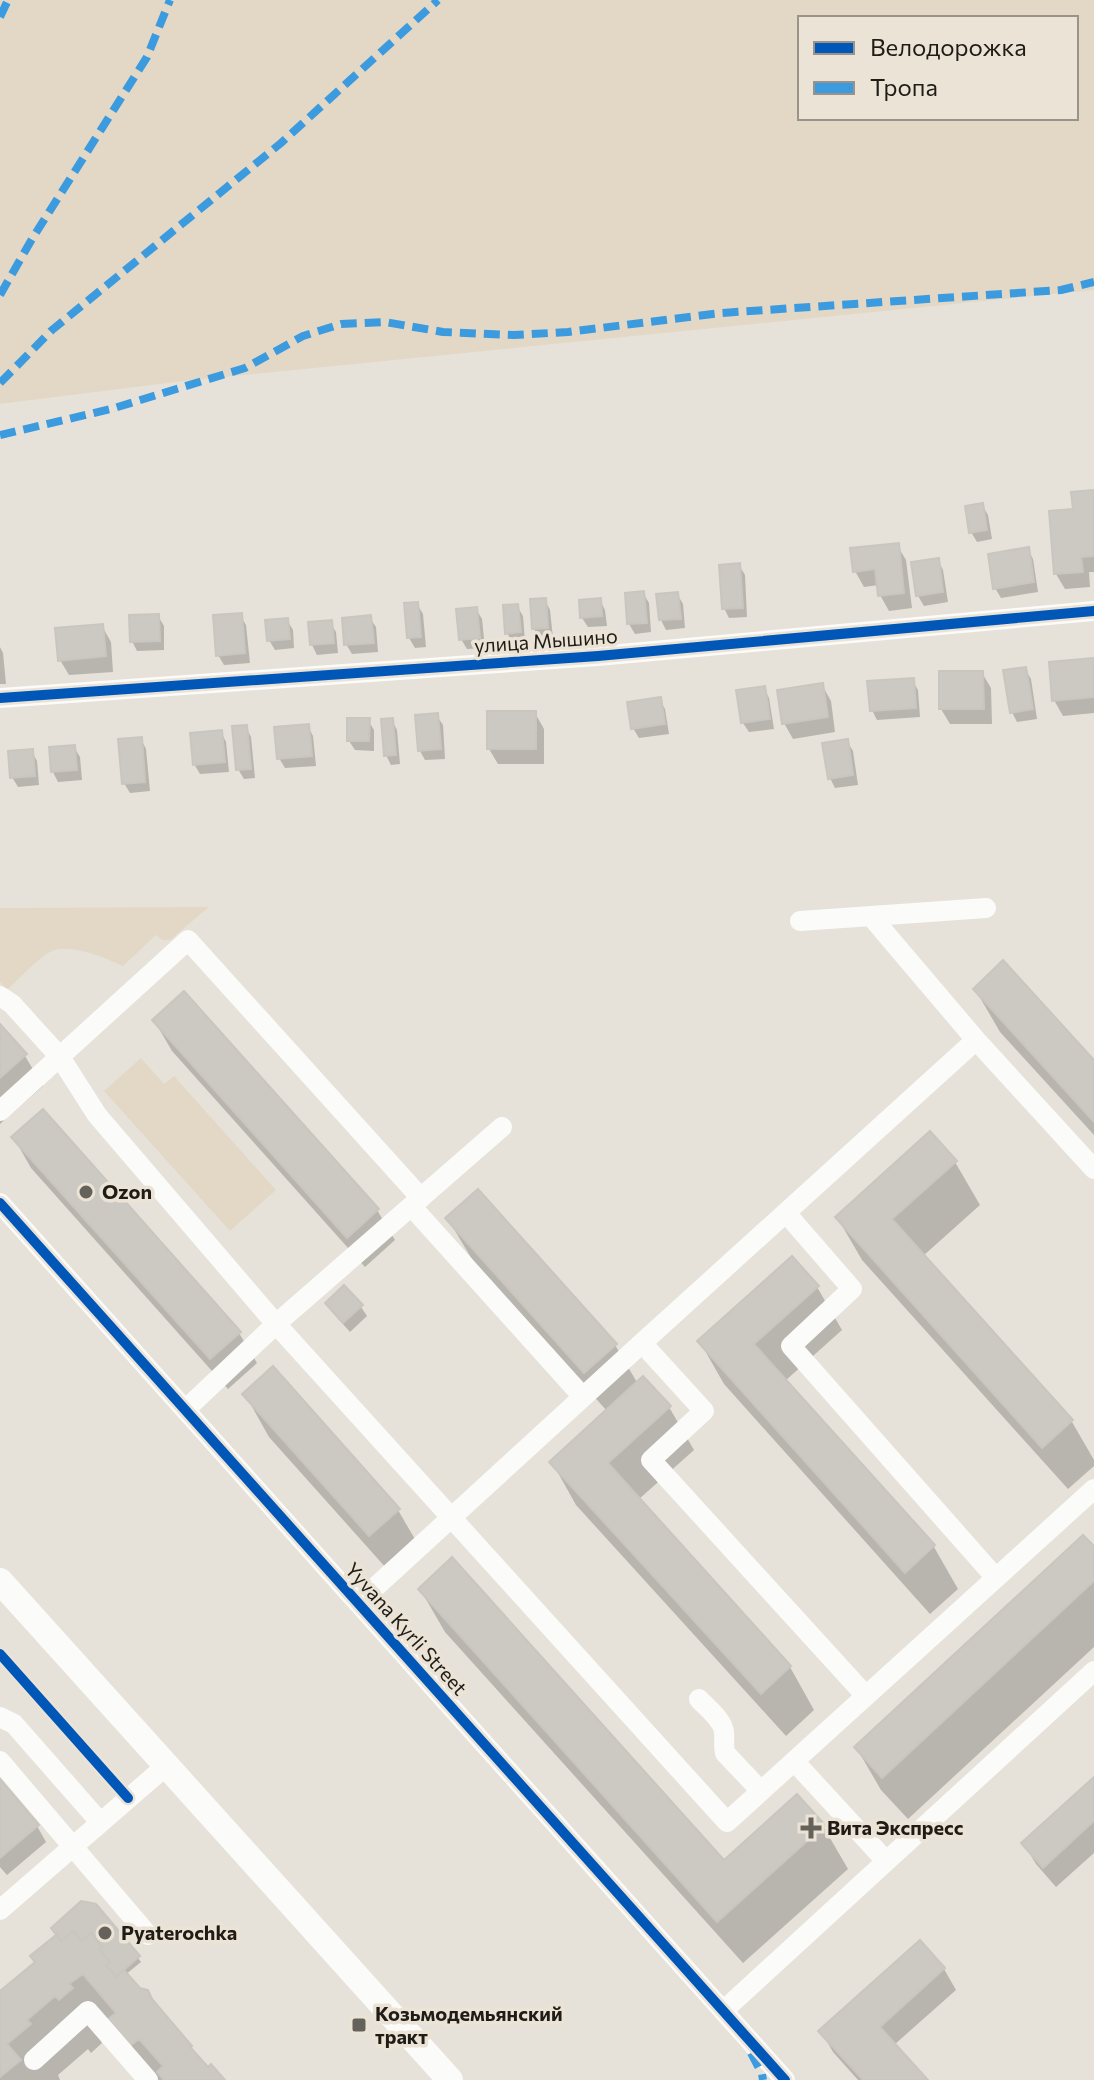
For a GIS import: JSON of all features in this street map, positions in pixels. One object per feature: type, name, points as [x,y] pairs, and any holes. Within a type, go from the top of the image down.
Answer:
[{"type":"main road","points":[[0,1581],[450,2080]]},
{"type":"street","name":"улица Мышино","points":[[0,698],[598,656],[1094,611]]},
{"type":"street","points":[[800,921],[986,908]]},
{"type":"street","points":[[875,921],[976,1040],[1094,1169]]},
{"type":"street","points":[[0,1111],[188,940],[583,1397]]},
{"type":"street","points":[[0,996],[12,1004],[60,1057],[97,1115],[276,1324],[727,1822],[996,1578],[1090,1500]]},
{"type":"street","points":[[358,1603],[976,1040]]},
{"type":"street","points":[[185,1410],[276,1324],[502,1127]]},
{"type":"street","name":"Yyvana Kyrli Street","points":[[0,1203],[785,2080]]},
{"type":"street","points":[[786,1213],[852,1289],[791,1346],[996,1578]]},
{"type":"street","points":[[642,1343],[704,1411],[651,1460],[866,1696]]},
{"type":"street","points":[[723,2011],[1094,1671]]},
{"type":"street","points":[[699,1699],[722,1724],[725,1753],[761,1791]]},
{"type":"street","points":[[0,1717],[14,1724],[100,1822]]},
{"type":"street","points":[[0,1761],[148,1935]]},
{"type":"street","points":[[794,1761],[886,1861]]},
{"type":"street","points":[[0,1910],[167,1765]]},
{"type":"street","points":[[34,2060],[88,2011],[148,2080]]},
{"type":"shaded area","points":[[0,0],[1094,0],[1094,290],[184,381],[0,404]]},
{"type":"shaded area","points":[[209,907],[170,940],[162,940],[156,935],[123,966],[86,952],[58,949],[39,959],[7,990],[0,982],[0,908]]},
{"type":"shaded area","points":[[141,1058],[164,1084],[174,1076],[276,1190],[230,1231],[104,1091]]},
{"type":"building","points":[[1094,490],[1094,556],[1081,557],[1083,572],[1054,574],[1049,511],[1073,509],[1071,492]]},
{"type":"building","points":[[983,503],[987,530],[969,533],[965,506]]},
{"type":"building","points":[[899,543],[904,593],[878,596],[875,569],[853,572],[850,548]]},
{"type":"building","points":[[1029,547],[1034,582],[993,589],[988,554]]},
{"type":"building","points":[[939,558],[943,592],[916,596],[911,562]]},
{"type":"building","points":[[740,563],[743,608],[722,609],[719,565]]},
{"type":"building","points":[[644,591],[647,623],[627,624],[625,593]]},
{"type":"building","points":[[678,592],[681,619],[659,620],[656,594]]},
{"type":"building","points":[[546,598],[548,628],[532,629],[530,599]]},
{"type":"building","points":[[601,598],[602,616],[580,618],[579,600]]},
{"type":"building","points":[[418,602],[421,637],[407,638],[404,603]]},
{"type":"building","points":[[518,604],[521,632],[505,634],[503,605]]},
{"type":"building","points":[[477,607],[480,638],[459,640],[456,609]]},
{"type":"building","points":[[242,613],[245,653],[216,656],[213,615]]},
{"type":"building","points":[[159,614],[160,641],[130,642],[129,615]]},
{"type":"building","points":[[371,615],[374,643],[344,645],[342,618]]},
{"type":"building","points":[[288,618],[290,639],[267,641],[265,620]]},
{"type":"building","points":[[332,620],[334,643],[310,645],[308,622]]},
{"type":"building","points":[[103,624],[106,656],[58,661],[55,628]]},
{"type":"building","points":[[1094,658],[1094,697],[1052,701],[1049,662]]},
{"type":"building","points":[[1026,667],[1033,709],[1010,713],[1003,670]]},
{"type":"building","points":[[939,671],[983,671],[984,709],[939,709]]},
{"type":"building","points":[[914,678],[916,708],[870,711],[867,681]]},
{"type":"building","points":[[823,683],[828,717],[782,724],[777,690]]},
{"type":"building","points":[[765,686],[770,719],[741,723],[736,690]]},
{"type":"building","points":[[661,697],[665,724],[631,729],[627,702]]},
{"type":"building","points":[[487,711],[536,711],[536,749],[487,749]]},
{"type":"building","points":[[438,713],[441,749],[418,751],[415,715]]},
{"type":"building","points":[[347,718],[370,718],[369,741],[347,741]]},
{"type":"building","points":[[393,718],[396,755],[384,756],[381,719]]},
{"type":"building","points":[[309,724],[312,756],[277,759],[274,727]]},
{"type":"building","points":[[247,725],[251,769],[236,770],[232,726]]},
{"type":"building","points":[[222,730],[225,762],[193,765],[190,733]]},
{"type":"building","points":[[142,737],[145,782],[122,784],[118,739]]},
{"type":"building","points":[[848,739],[853,775],[828,779],[822,743]]},
{"type":"building","points":[[75,745],[77,770],[51,772],[49,747]]},
{"type":"building","points":[[33,749],[35,776],[10,778],[8,751]]},
{"type":"building","points":[[1003,960],[1094,1060],[1094,1122],[973,989]]},
{"type":"building","points":[[184,991],[379,1209],[347,1238],[152,1020]]},
{"type":"building","points":[[0,1024],[27,1054],[0,1078]]},
{"type":"building","points":[[43,1109],[241,1332],[210,1359],[11,1137]]},
{"type":"building","points":[[930,1131],[957,1161],[892,1219],[1073,1420],[1042,1448],[835,1217]]},
{"type":"building","points":[[478,1189],[617,1344],[584,1373],[445,1218]]},
{"type":"building","points":[[792,1256],[819,1286],[754,1344],[935,1545],[905,1573],[697,1341]]},
{"type":"building","points":[[344,1285],[363,1305],[343,1323],[325,1303]]},
{"type":"building","points":[[273,1366],[400,1509],[369,1536],[242,1394]]},
{"type":"building","points":[[643,1376],[671,1406],[608,1463],[791,1666],[761,1694],[549,1462]]},
{"type":"building","points":[[1083,1535],[1094,1546],[1094,1581],[882,1778],[854,1747]]},
{"type":"building","points":[[452,1557],[724,1860],[797,1794],[825,1825],[717,1922],[418,1589]]},
{"type":"building","points":[[1094,1777],[1094,1821],[1043,1868],[1021,1843]]},
{"type":"building","points":[[0,1779],[39,1825],[0,1858]]},
{"type":"building","points":[[81,1901],[96,1904],[140,1956],[116,1977],[106,1965],[110,1962],[91,1933],[82,1941],[73,1931],[61,1941],[51,1928]]},
{"type":"building","points":[[73,1931],[82,1941],[91,1933],[110,1962],[106,1965],[116,1977],[124,1970],[140,1988],[148,1990],[190,2047],[225,2080],[164,2080],[157,2072],[163,2066],[139,2039],[130,2046],[107,2020],[116,2013],[83,1974],[69,1984],[73,1988],[59,2000],[55,1996],[27,2020],[31,2024],[7,2044],[21,2060],[0,2077],[0,1991],[35,1962],[30,1956],[56,1935],[61,1941]]},
{"type":"building","points":[[920,1940],[945,1968],[880,2027],[928,2080],[863,2080],[818,2031]]},
{"type":"marked path","points":[[0,17],[8,0]]},
{"type":"marked path","points":[[0,295],[147,57],[170,0]]},
{"type":"marked path","points":[[0,383],[52,330],[281,143],[438,0]]},
{"type":"marked path","points":[[0,435],[111,409],[245,368],[303,336],[341,324],[385,322],[443,332],[514,335],[568,332],[721,313],[1061,290],[1094,282]]},
{"type":"marked path","points":[[751,2053],[763,2080]]},
{"type":"cycle path","points":[[0,698],[598,656],[1094,611]]},
{"type":"cycle path","points":[[0,1203],[785,2080]]},
{"type":"cycle path","points":[[0,1654],[128,1798]]},
{"type":"place","name":"Ozon","points":[[86,1192]]},
{"type":"place","name":"Вита Экспресс","points":[[811,1828]]},
{"type":"place","name":"Pyaterochka","points":[[105,1933]]},
{"type":"place","name":"Козьмодемьянский тракт","points":[[359,2025]]}]
